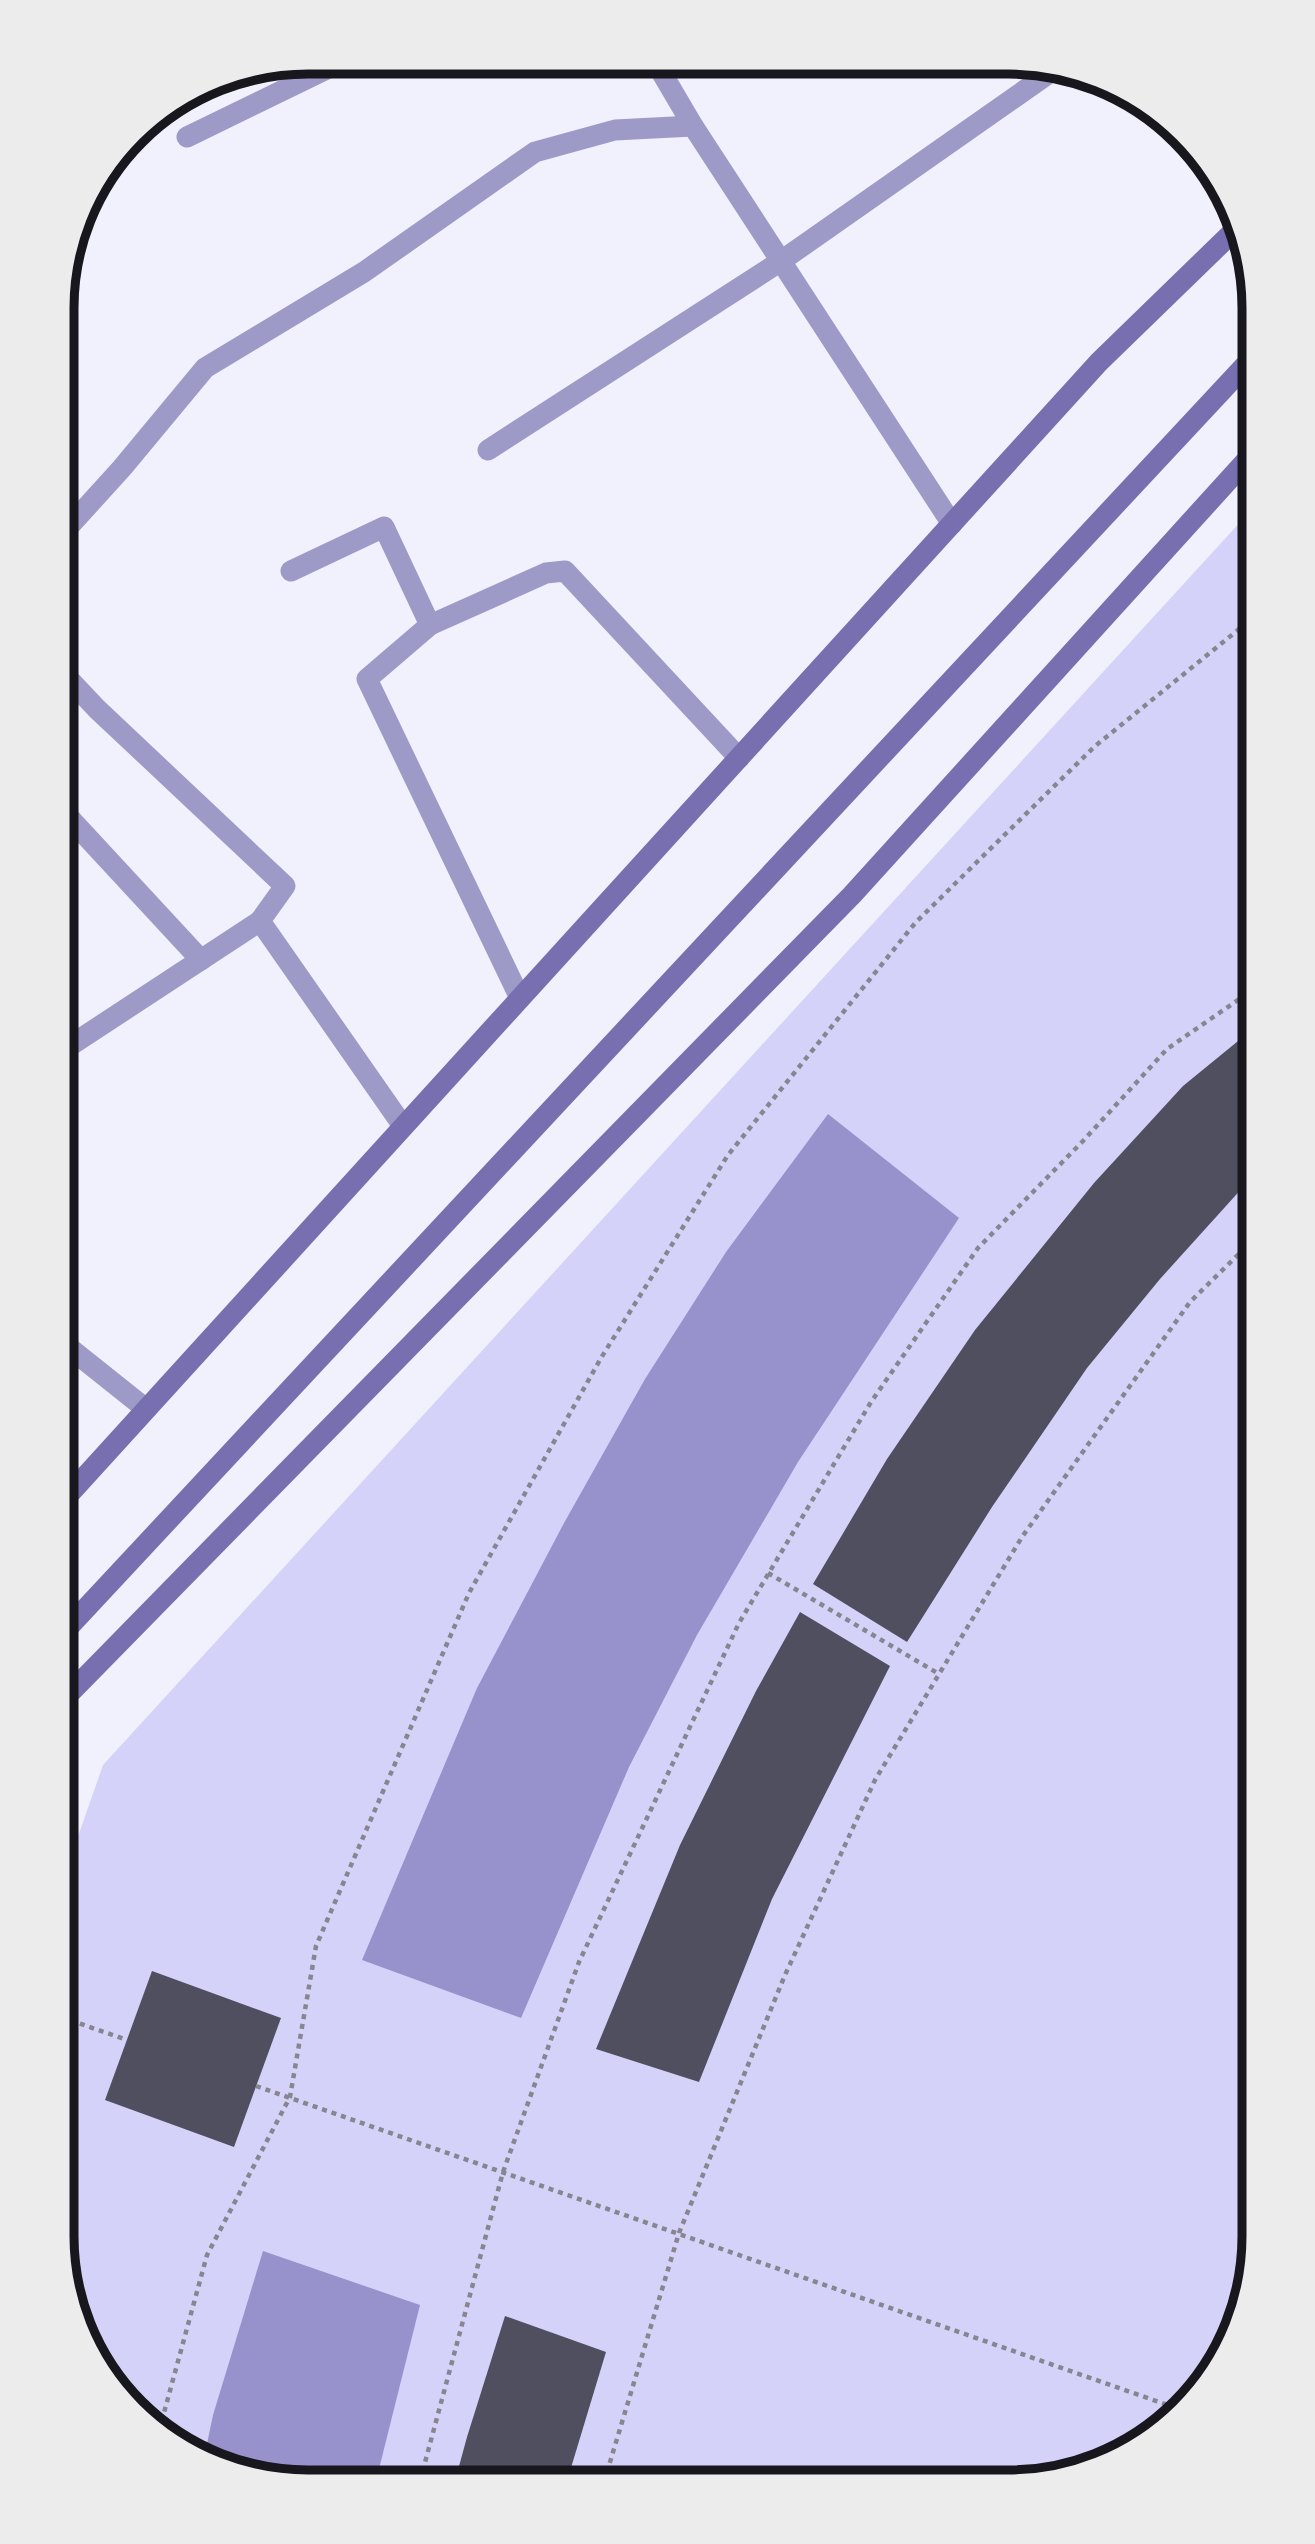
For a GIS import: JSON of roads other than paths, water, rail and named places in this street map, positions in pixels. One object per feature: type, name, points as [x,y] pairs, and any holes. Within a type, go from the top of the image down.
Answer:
[{"type":"street","points":[[187,137],[316,74]]},
{"type":"street","points":[[662,74],[693,127],[952,524]]},
{"type":"street","points":[[488,450],[781,261],[1044,77]]},
{"type":"street","points":[[74,521],[205,368],[364,272],[535,152],[615,130],[693,127]]},
{"type":"street","points":[[74,1489],[1099,362],[1230,235]]},
{"type":"street","points":[[74,1621],[1242,369]]},
{"type":"street","points":[[74,1688],[852,895],[1242,465]]},
{"type":"street","points":[[291,571],[384,527],[430,625]]},
{"type":"street","points":[[520,998],[366,679],[430,625],[546,573],[565,571],[739,758]]},
{"type":"street","points":[[74,685],[285,886],[260,921],[74,1043]]},
{"type":"street","points":[[74,823],[201,960]]},
{"type":"street","points":[[260,921],[403,1126]]},
{"type":"street","points":[[74,1352],[146,1409]]}]
